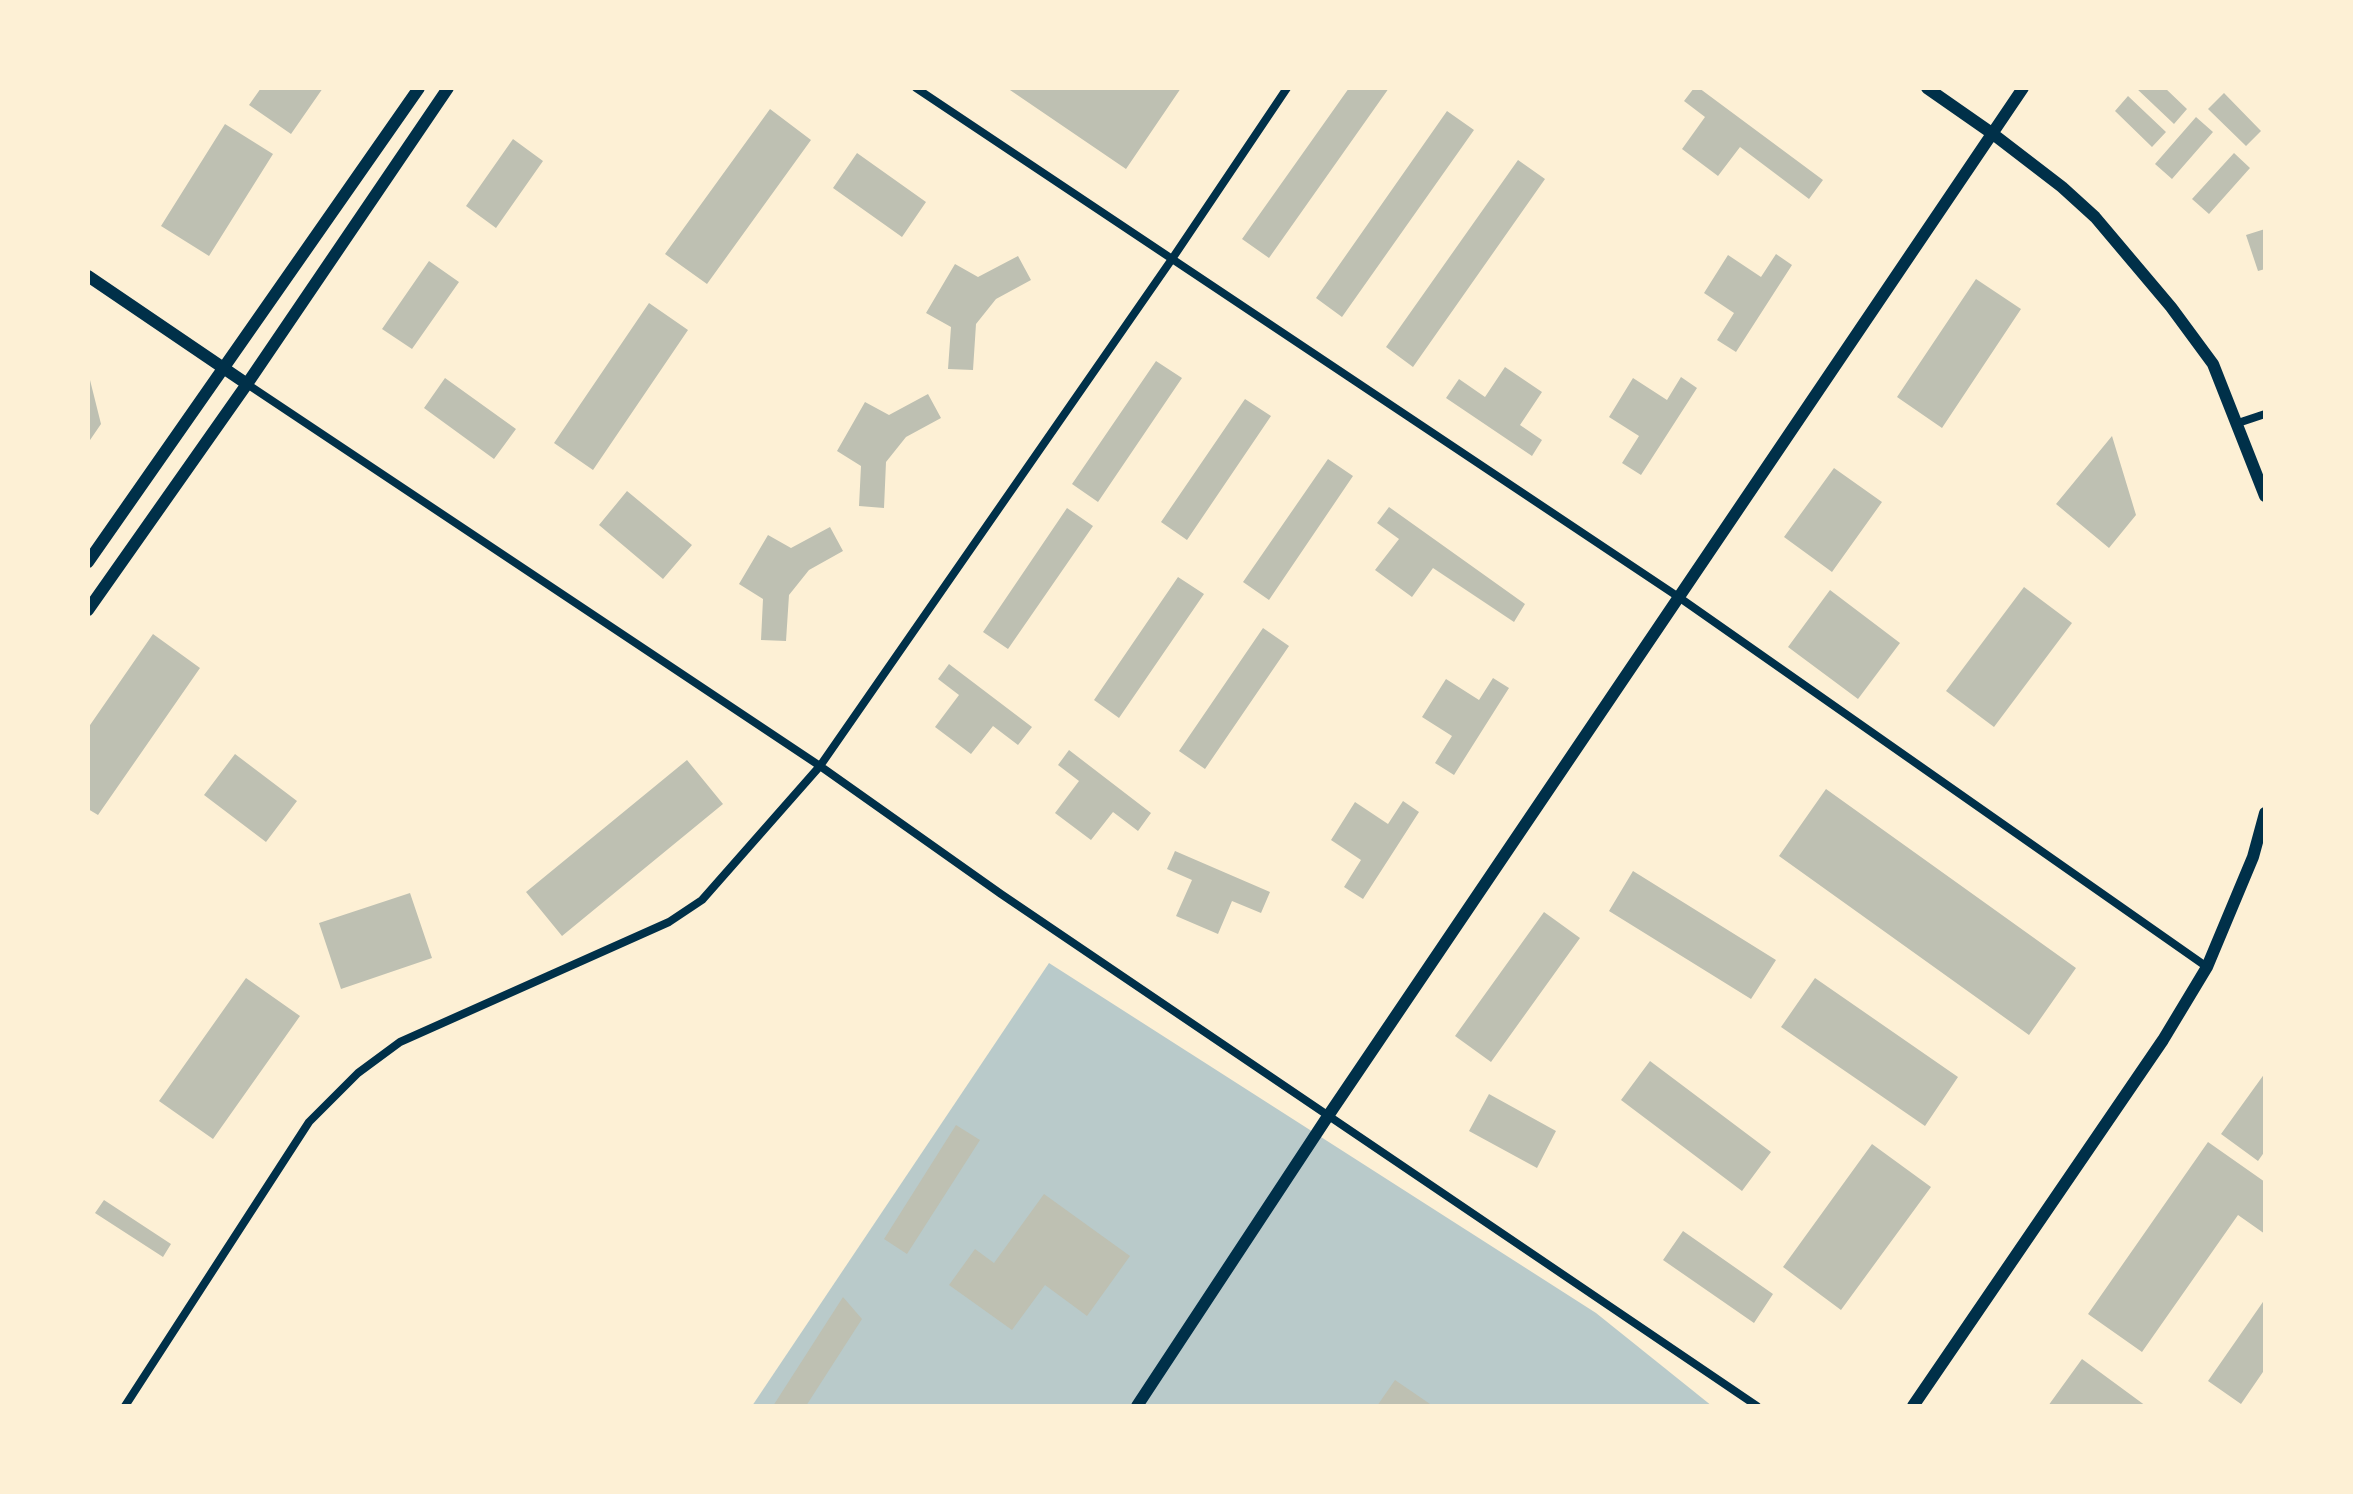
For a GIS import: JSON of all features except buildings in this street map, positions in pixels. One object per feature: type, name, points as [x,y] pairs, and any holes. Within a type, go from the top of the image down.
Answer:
[{"type":"street","points":[[88,562],[419,88]]},
{"type":"street","points":[[88,610],[247,384],[448,88]]},
{"type":"street","points":[[916,88],[1680,598],[2207,967]]},
{"type":"street","points":[[125,1406],[309,1122],[358,1073],[400,1042],[669,922],[702,900],[820,766],[1287,88]]},
{"type":"street","points":[[1927,88],[2062,187],[2095,217],[2171,307],[2213,364],[2265,496]]},
{"type":"street","points":[[1137,1406],[1328,1116],[2023,88]]},
{"type":"street","points":[[88,276],[820,766],[1001,894],[1757,1406]]},
{"type":"street","points":[[2238,423],[2265,414]]},
{"type":"street","points":[[1913,1406],[2163,1040],[2207,967],[2253,857],[2265,813]]},
{"type":"shaded area","points":[[1049,963],[1596,1313],[1712,1406],[752,1406]]}]
